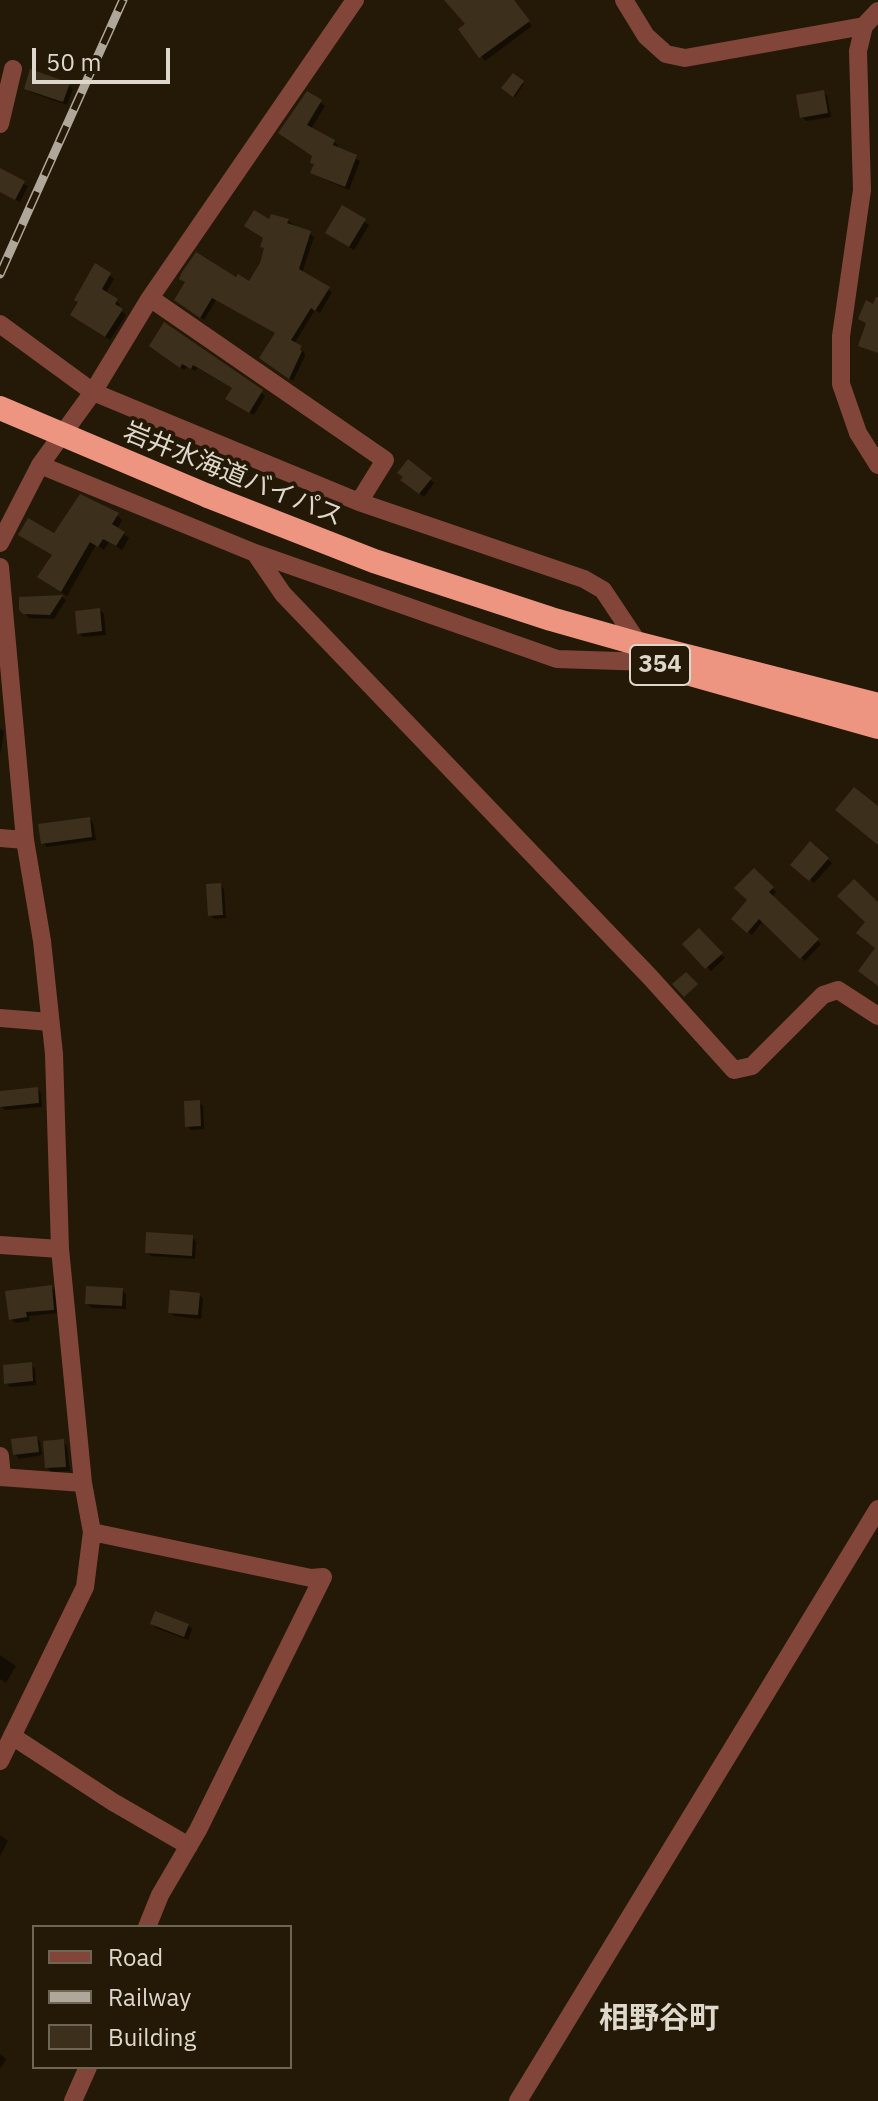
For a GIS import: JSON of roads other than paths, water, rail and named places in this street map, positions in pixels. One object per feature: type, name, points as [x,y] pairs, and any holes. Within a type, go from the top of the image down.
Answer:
[{"type":"highway","name":"岩井水海道バイパス","points":[[0,408],[208,496],[562,633],[878,705]]},
{"type":"highway","name":"岩井水海道バイパス","points":[[644,653],[878,727]]},
{"type":"street","points":[[0,540],[40,465],[93,392],[150,298],[355,0]]},
{"type":"street","points":[[624,0],[646,36],[666,54],[685,58],[864,26]]},
{"type":"street","points":[[878,11],[864,26],[858,51],[862,190],[841,336],[841,384],[858,433],[878,465]]},
{"type":"street","points":[[0,124],[13,69]]},
{"type":"street","points":[[150,298],[385,460],[359,502]]},
{"type":"street","points":[[0,324],[93,392],[359,502],[584,579],[603,590],[644,653],[557,659],[255,553],[40,465]]},
{"type":"street","points":[[255,553],[283,594],[650,977],[734,1070],[752,1066],[823,995],[838,990],[878,1016]]},
{"type":"street","points":[[0,567],[25,840],[42,941],[54,1054],[60,1249],[83,1483],[92,1532],[85,1587],[0,1761]]},
{"type":"street","points":[[0,838],[25,840]]},
{"type":"street","points":[[0,1018],[50,1022]]},
{"type":"street","points":[[0,1245],[60,1249]]},
{"type":"street","points":[[0,1456],[1,1477],[83,1483]]},
{"type":"street","points":[[518,2101],[878,1509]]},
{"type":"street","points":[[92,1532],[311,1578],[323,1577],[189,1846],[160,1895],[148,1925]]},
{"type":"street","points":[[12,1736],[113,1802],[189,1846]]},
{"type":"street","points":[[73,2101],[87,2069]]},
{"type":"railway","points":[[0,274],[123,0]]},
{"type":"district","name":"相野谷町","points":[[659,2019]]}]
